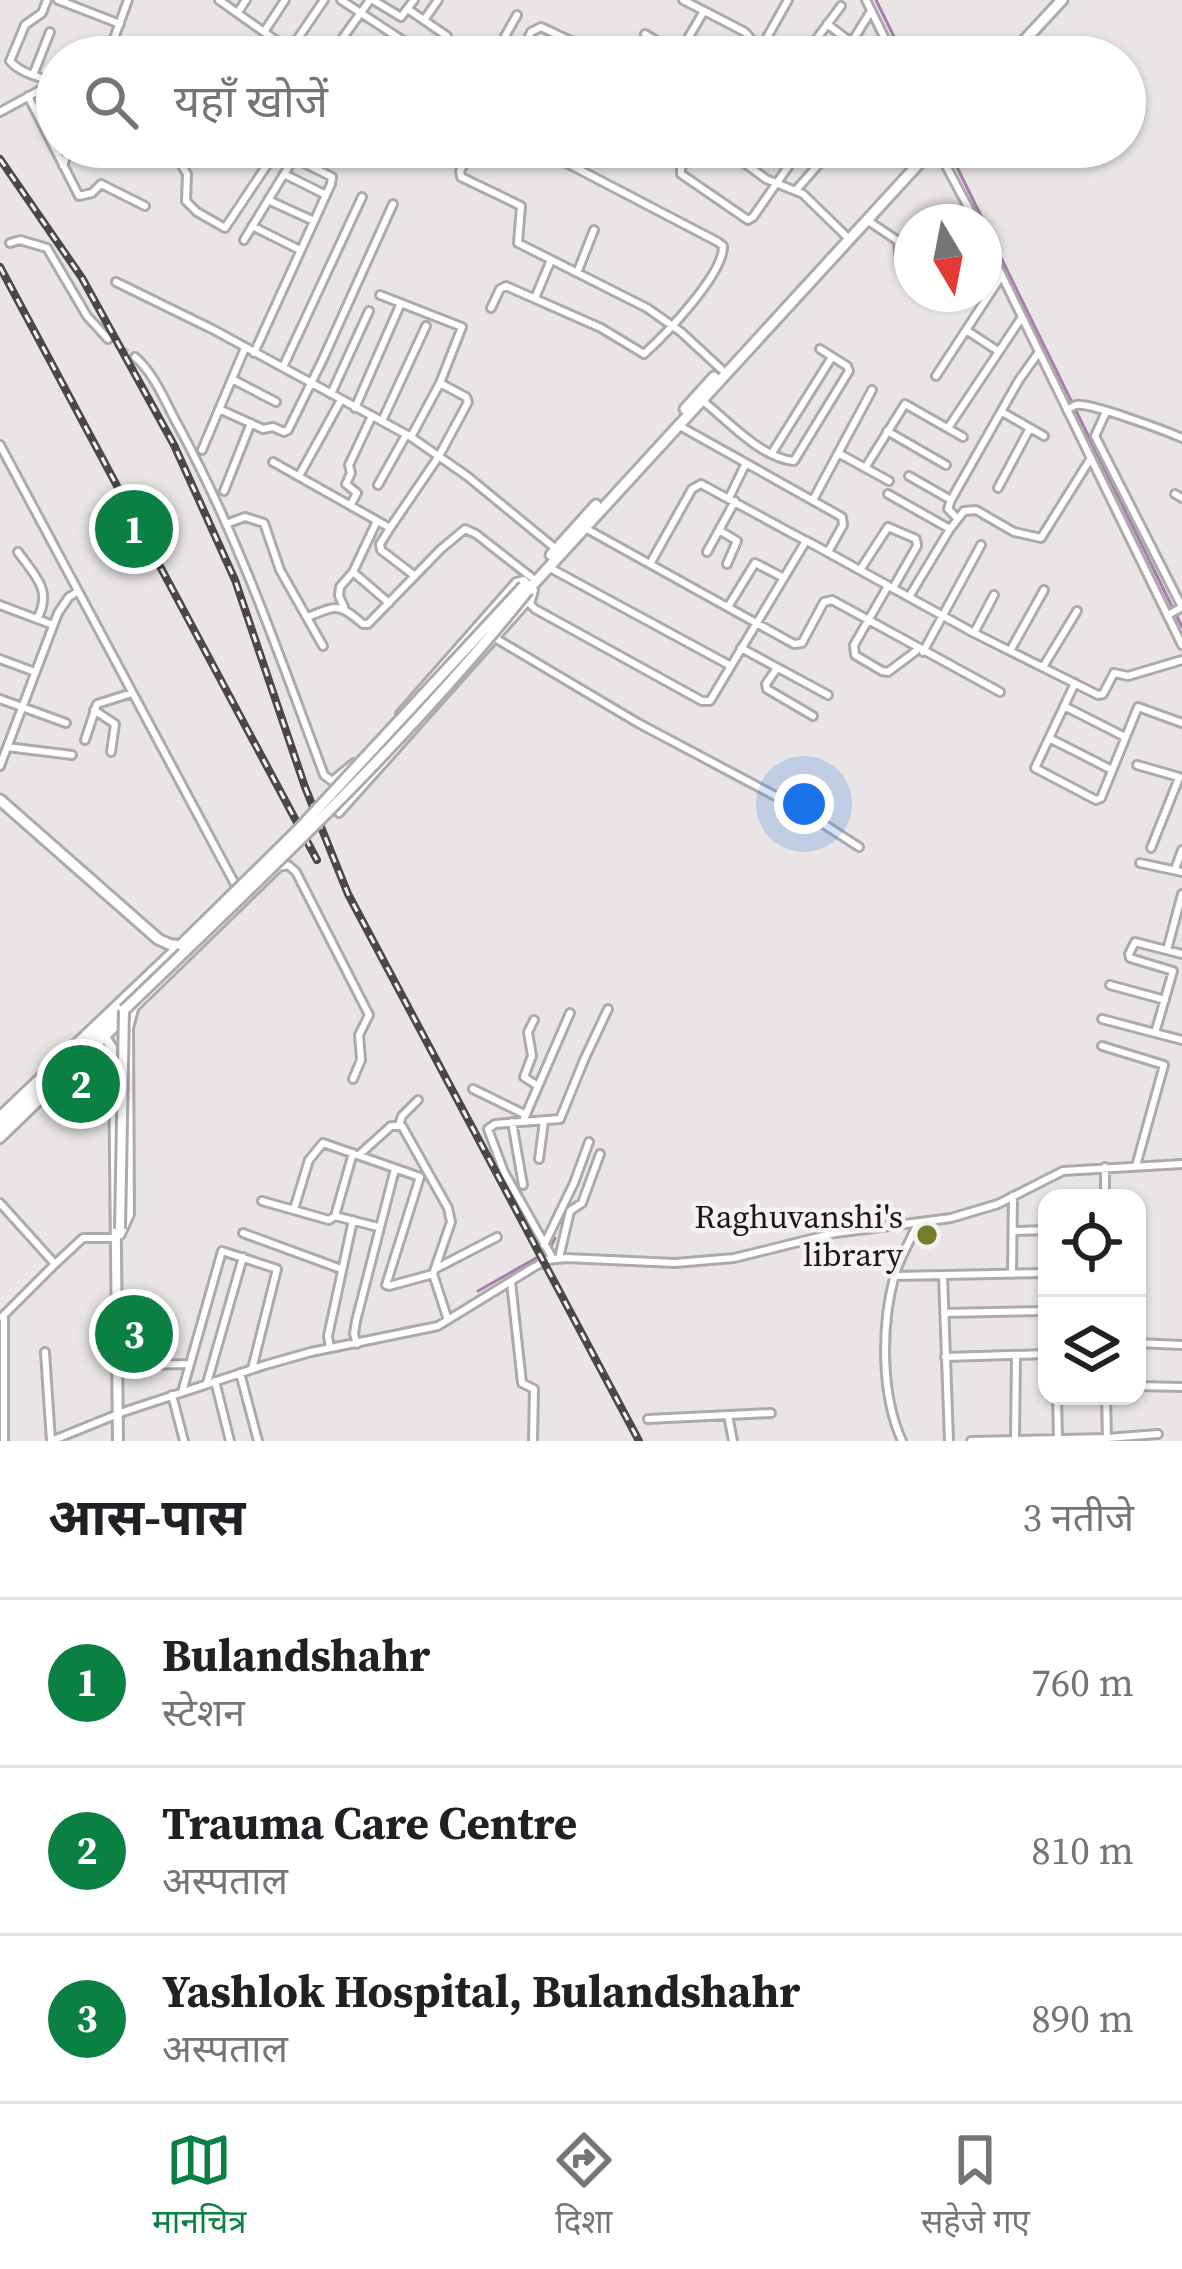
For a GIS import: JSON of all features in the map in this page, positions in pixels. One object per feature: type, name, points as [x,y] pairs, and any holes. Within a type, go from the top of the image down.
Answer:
[{"type":"main road","points":[[1033,36],[1066,0]]},
{"type":"main road","points":[[0,1128],[128,1010],[404,733],[556,549],[911,168]]},
{"type":"main road","points":[[0,1118],[298,830],[549,567],[913,168]]},
{"type":"main road","points":[[0,800],[158,939],[181,944]]},
{"type":"street","points":[[36,76],[13,66],[10,58],[25,25],[42,13],[47,0]]},
{"type":"street","points":[[58,0],[119,24]]},
{"type":"street","points":[[115,36],[128,0]]},
{"type":"street","points":[[219,0],[270,36]]},
{"type":"street","points":[[238,13],[246,0]]},
{"type":"street","points":[[264,32],[285,0]]},
{"type":"street","points":[[300,36],[324,0]]},
{"type":"street","points":[[341,0],[395,36]]},
{"type":"street","points":[[343,36],[371,0],[399,17],[414,0]]},
{"type":"street","points":[[424,20],[438,0]]},
{"type":"street","points":[[683,0],[748,36]]},
{"type":"street","points":[[770,36],[788,0]]},
{"type":"street","points":[[866,0],[884,36]]},
{"type":"street","points":[[819,36],[841,6]]},
{"type":"street","points":[[409,10],[447,36]]},
{"type":"street","points":[[689,36],[704,11]]},
{"type":"street","points":[[856,36],[872,11]]},
{"type":"street","points":[[505,36],[517,15]]},
{"type":"street","points":[[827,25],[842,36]]},
{"type":"street","points":[[529,36],[541,26],[563,36]]},
{"type":"street","points":[[48,36],[50,32]]},
{"type":"street","points":[[645,34],[649,36]]},
{"type":"street","points":[[33,75],[36,67]]},
{"type":"street","points":[[0,112],[36,93]]},
{"type":"street","points":[[28,97],[36,113]]},
{"type":"street","points":[[63,168],[80,197],[101,184],[145,206]]},
{"type":"street","points":[[183,168],[186,201],[221,227],[230,224],[266,168]]},
{"type":"street","points":[[244,240],[289,168]]},
{"type":"street","points":[[202,450],[232,379],[332,181],[312,168]]},
{"type":"street","points":[[462,168],[461,176],[520,206],[518,243],[647,308],[722,369]]},
{"type":"street","points":[[491,308],[504,285],[601,328],[641,354],[673,326],[723,258],[723,246],[579,168]]},
{"type":"street","points":[[681,168],[681,174],[744,219],[753,218],[787,168]]},
{"type":"street","points":[[750,168],[796,190],[845,235]]},
{"type":"street","points":[[796,190],[815,168]]},
{"type":"street","points":[[944,168],[965,204]]},
{"type":"street","points":[[284,174],[326,195]]},
{"type":"street","points":[[283,368],[362,197]]},
{"type":"street","points":[[268,200],[314,221]]},
{"type":"street","points":[[219,409],[263,429],[286,431],[393,204]]},
{"type":"street","points":[[867,220],[894,238]]},
{"type":"street","points":[[252,226],[299,250]]},
{"type":"street","points":[[577,273],[594,230]]},
{"type":"street","points":[[10,243],[20,240],[47,248],[87,316],[108,339]]},
{"type":"street","points":[[535,298],[551,260]]},
{"type":"street","points":[[1002,275],[1172,613],[1182,645]]},
{"type":"street","points":[[116,282],[409,436],[556,549]]},
{"type":"street","points":[[378,484],[440,383],[462,327],[380,295]]},
{"type":"street","points":[[356,408],[401,303]]},
{"type":"street","points":[[331,394],[369,311]]},
{"type":"street","points":[[936,376],[978,312]]},
{"type":"street","points":[[948,428],[1022,317]]},
{"type":"street","points":[[382,421],[426,326]]},
{"type":"street","points":[[966,330],[999,351]]},
{"type":"street","points":[[702,400],[772,453],[788,461],[796,459],[848,375],[847,366],[820,349]]},
{"type":"street","points":[[958,518],[948,508],[951,500],[1039,352]]},
{"type":"street","points":[[135,357],[148,370],[226,524],[324,775],[332,781],[361,757],[516,582],[529,587]]},
{"type":"street","points":[[772,453],[832,357]]},
{"type":"street","points":[[232,379],[276,402]]},
{"type":"street","points":[[415,576],[381,550],[380,544],[439,456],[468,400],[440,383]]},
{"type":"street","points":[[813,500],[872,390]]},
{"type":"street","points":[[299,476],[341,400]]},
{"type":"street","points":[[865,468],[905,404],[963,437]]},
{"type":"street","points":[[1071,408],[1094,407],[1182,438]]},
{"type":"street","points":[[1002,412],[1044,436]]},
{"type":"street","points":[[1106,412],[1095,432],[1096,440],[1182,607],[1172,613]]},
{"type":"street","points":[[351,504],[357,494],[346,484],[349,465],[372,416]]},
{"type":"street","points":[[224,491],[251,423]]},
{"type":"street","points":[[678,425],[839,514],[844,521],[828,552]]},
{"type":"street","points":[[998,488],[1030,428]]},
{"type":"street","points":[[886,431],[946,465]]},
{"type":"street","points":[[0,445],[237,888]]},
{"type":"street","points":[[838,453],[890,481]]},
{"type":"street","points":[[909,598],[964,511],[976,510],[1014,532],[1041,538],[1091,458]]},
{"type":"street","points":[[273,462],[390,528]]},
{"type":"street","points":[[707,552],[746,464]]},
{"type":"street","points":[[909,476],[951,500]]},
{"type":"street","points":[[650,564],[696,485],[705,484],[942,616],[1102,695],[1113,674],[1128,676],[1182,660]]},
{"type":"street","points":[[887,494],[950,530]]},
{"type":"street","points":[[226,524],[245,518],[264,523],[280,570],[323,646]]},
{"type":"street","points":[[377,521],[338,592],[344,607],[366,624],[466,529],[529,587],[532,607],[702,701],[713,699],[806,541]]},
{"type":"street","points":[[860,570],[888,527],[916,539],[917,547],[867,620],[853,650],[859,658],[889,672],[920,651],[981,545]]},
{"type":"street","points":[[585,528],[797,645],[828,600],[1000,692]]},
{"type":"street","points":[[719,530],[737,541],[728,564]]},
{"type":"street","points":[[18,551],[44,596],[37,619]]},
{"type":"street","points":[[728,608],[755,563],[784,578]]},
{"type":"street","points":[[549,567],[731,666]]},
{"type":"street","points":[[353,572],[389,603]]},
{"type":"street","points":[[339,813],[495,638],[529,587]]},
{"type":"street","points":[[1010,651],[1044,590]]},
{"type":"street","points":[[0,766],[62,604],[77,592]]},
{"type":"street","points":[[974,633],[994,595]]},
{"type":"street","points":[[0,605],[53,625]]},
{"type":"street","points":[[308,617],[344,607]]},
{"type":"street","points":[[1042,667],[1077,611]]},
{"type":"street","points":[[495,638],[859,847]]},
{"type":"street","points":[[741,648],[828,695]]},
{"type":"street","points":[[0,659],[35,672]]},
{"type":"street","points":[[777,668],[767,689],[813,716]]},
{"type":"street","points":[[1075,683],[1035,767],[1098,800],[1139,707],[1182,723]]},
{"type":"street","points":[[85,740],[94,710],[102,701],[132,693]]},
{"type":"street","points":[[0,699],[66,723]]},
{"type":"street","points":[[1064,706],[1125,737]]},
{"type":"street","points":[[94,710],[115,724],[111,752]]},
{"type":"street","points":[[0,734],[9,743],[72,754]]},
{"type":"street","points":[[1049,738],[1112,770]]},
{"type":"street","points":[[1137,765],[1180,778],[1150,848]]},
{"type":"street","points":[[1140,863],[1178,871],[1182,850]]},
{"type":"street","points":[[0,1138],[279,867],[296,872],[369,1015],[359,1035],[361,1060],[353,1079]]},
{"type":"street","points":[[1167,950],[1182,894]]},
{"type":"street","points":[[1155,1033],[1178,972],[1129,954],[1135,942],[1182,954]]},
{"type":"street","points":[[1110,985],[1165,1000]]},
{"type":"street","points":[[473,1090],[524,1118],[560,1119],[608,1009]]},
{"type":"street","points":[[119,1234],[128,1010]]},
{"type":"street","points":[[545,1262],[544,1245],[504,1172],[489,1127],[524,1118],[570,1012]]},
{"type":"street","points":[[1102,1019],[1182,1040]]},
{"type":"street","points":[[534,1020],[528,1036],[532,1056],[524,1077],[538,1086]]},
{"type":"street","points":[[105,1036],[114,1062],[121,1441]]},
{"type":"street","points":[[1102,1046],[1164,1065],[1136,1166]]},
{"type":"street","points":[[399,1125],[401,1116],[418,1100]]},
{"type":"street","points":[[539,1159],[544,1121]]},
{"type":"street","points":[[512,1122],[523,1185]]},
{"type":"street","points":[[262,1202],[329,1220],[335,1216],[356,1154],[391,1126],[399,1125],[450,1212],[434,1271],[448,1320]]},
{"type":"street","points":[[544,1245],[589,1142]]},
{"type":"street","points":[[294,1209],[309,1160],[327,1143],[421,1179],[386,1285],[434,1271],[497,1237]]},
{"type":"street","points":[[545,1262],[569,1211],[582,1203],[600,1154]]},
{"type":"street","points":[[45,1352],[51,1441],[329,1341],[357,1344],[427,1330],[545,1262],[708,1262],[822,1235],[918,1224],[976,1211],[1063,1171],[1182,1164]]},
{"type":"street","points":[[1105,1167],[1105,1189]]},
{"type":"street","points":[[357,1344],[354,1328],[395,1169]]},
{"type":"street","points":[[1012,1196],[1012,1274]]},
{"type":"street","points":[[0,1203],[55,1264]]},
{"type":"street","points":[[335,1216],[379,1227]]},
{"type":"street","points":[[329,1341],[353,1220]]},
{"type":"street","points":[[898,1440],[886,1388],[886,1333],[894,1276],[918,1224]]},
{"type":"street","points":[[1012,1231],[1038,1230]]},
{"type":"street","points":[[243,1233],[342,1269]]},
{"type":"street","points":[[4,1435],[2,1317],[83,1238],[119,1234]]},
{"type":"street","points":[[182,1392],[224,1251],[278,1271],[252,1369]]},
{"type":"street","points":[[230,1441],[211,1382],[243,1257]]},
{"type":"street","points":[[894,1276],[1038,1274]]},
{"type":"street","points":[[943,1275],[949,1441]]},
{"type":"street","points":[[511,1282],[521,1383],[534,1389],[532,1441]]},
{"type":"street","points":[[944,1313],[1038,1311]]},
{"type":"street","points":[[1146,1343],[1182,1345]]},
{"type":"street","points":[[945,1357],[1038,1354]]},
{"type":"street","points":[[1015,1438],[1016,1355]]},
{"type":"street","points":[[135,1365],[190,1364]]},
{"type":"street","points":[[239,1373],[258,1441]]},
{"type":"street","points":[[1146,1386],[1182,1387]]},
{"type":"street","points":[[172,1395],[184,1441]]},
{"type":"street","points":[[1058,1405],[1058,1438]]},
{"type":"street","points":[[1106,1405],[1107,1439]]},
{"type":"street","points":[[648,1419],[771,1412]]},
{"type":"street","points":[[728,1415],[733,1441]]},
{"type":"street","points":[[971,1441],[1158,1434]]},
{"type":"waterway","points":[[876,0],[894,36]]},
{"type":"waterway","points":[[957,168],[975,204]]},
{"type":"waterway","points":[[1002,260],[1182,627]]},
{"type":"waterway","points":[[551,1246],[555,1238]]},
{"type":"waterway","points":[[478,1291],[545,1253]]},
{"type":"tunnel","points":[[108,339],[135,357]]},
{"type":"railway","points":[[0,159],[82,278],[174,445],[235,580],[305,787],[348,894],[639,1441]]},
{"type":"railway","points":[[0,267],[317,860]]},
{"type":"place","name":"Bulandshahr","points":[[134,529]]},
{"type":"place","name":"Trauma Care Centre","points":[[81,1084]]},
{"type":"place","name":"Raghuvanshi's library","points":[[927,1235]]},
{"type":"place","name":"Yashlok Hospital, Bulandshahr","points":[[134,1334]]}]
